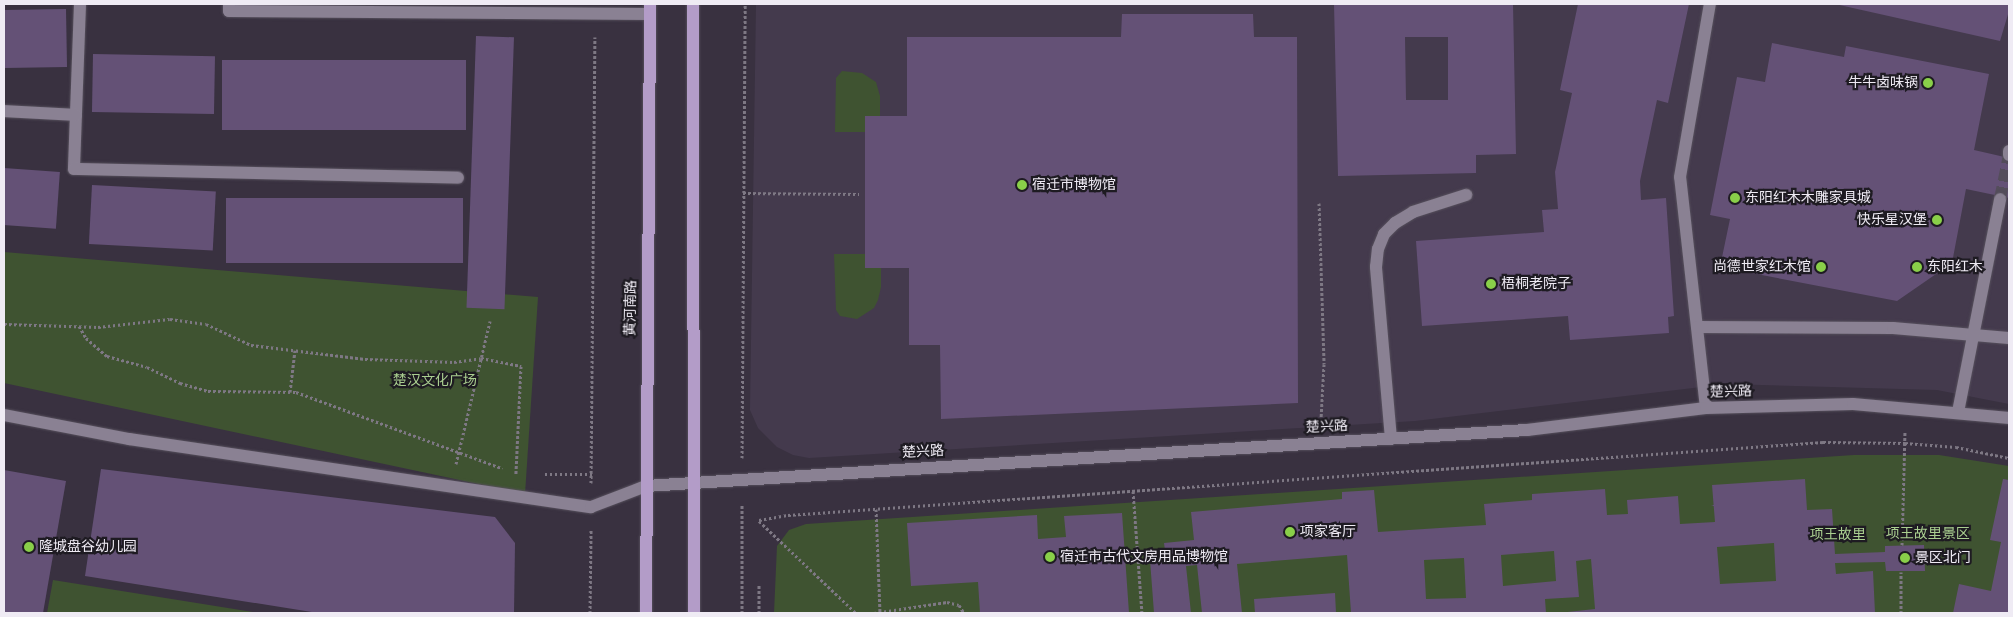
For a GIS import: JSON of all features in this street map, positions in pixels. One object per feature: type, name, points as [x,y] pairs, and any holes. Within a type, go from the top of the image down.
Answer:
[{"type":"main road","points":[[693,4],[694,613]]},
{"type":"main road","name":"黄河南路","points":[[646,613],[650,9]]},
{"type":"street","points":[[80,4],[74,169],[458,178]]},
{"type":"street","points":[[229,4],[229,11],[595,13],[650,9]]},
{"type":"street","points":[[1706,408],[1680,177],[1710,4]]},
{"type":"street","points":[[4,111],[76,115]]},
{"type":"street","points":[[1391,439],[1376,267],[1378,249],[1384,234],[1395,223],[1426,207],[1466,195]]},
{"type":"street","points":[[1958,412],[2000,199]]},
{"type":"street","points":[[1697,328],[1893,328],[1974,333],[2009,338]]},
{"type":"street","name":"楚兴路","points":[[591,508],[646,486],[742,478],[1527,430],[1706,408],[1852,404],[2009,418]]},
{"type":"street","points":[[4,415],[129,439],[591,508]]},
{"type":"path","points":[[742,613],[745,4]]},
{"type":"path","points":[[590,613],[595,13]]},
{"type":"path","points":[[743,192],[859,194]]},
{"type":"path","points":[[1318,443],[1324,364],[1319,203]]},
{"type":"path","points":[[4,324],[98,327],[170,319],[206,324],[251,345],[402,361],[454,362],[481,358],[521,366],[516,474]]},
{"type":"path","points":[[451,486],[490,322]]},
{"type":"path","points":[[79,326],[86,338],[107,356],[147,366],[180,383],[208,391],[290,392],[459,450],[516,474],[525,474]]},
{"type":"path","points":[[290,392],[294,350]]},
{"type":"path","points":[[1902,545],[1906,408]]},
{"type":"path","points":[[856,613],[759,520],[788,514],[876,510],[1823,442],[1905,443],[1956,448],[2009,458]]},
{"type":"path","points":[[535,474],[592,474]]},
{"type":"path","points":[[1133,491],[1142,613]]},
{"type":"path","points":[[876,510],[880,612]]},
{"type":"path","points":[[1901,613],[1902,572]]},
{"type":"path","points":[[759,613],[760,584]]},
{"type":"path","points":[[874,613],[947,602],[959,606],[964,613]]},
{"type":"shaded area","points":[[756,4],[2009,4],[2009,404],[1937,390],[1727,384],[1415,421],[809,458],[793,455],[777,447],[758,428],[750,410]]},
{"type":"green space","points":[[842,71],[862,73],[876,82],[880,96],[880,132],[835,132],[836,78]]},
{"type":"green space","name":"楚汉文化广场","points":[[4,252],[538,297],[525,494],[4,383]]},
{"type":"green space","points":[[834,254],[881,254],[881,287],[878,300],[874,308],[857,319],[840,316],[836,310]]},
{"type":"green space","name":"项王故里景区","points":[[1854,455],[1939,455],[2009,466],[2009,613],[774,613],[777,546],[789,530],[806,524]]},
{"type":"green space","points":[[53,580],[259,613],[47,613]]},
{"type":"building","points":[[1334,4],[1513,4],[1516,154],[1476,155],[1476,173],[1338,176]],"holes":[[[1405,37],[1448,37],[1448,100],[1406,100]]]},
{"type":"building","points":[[1578,4],[1689,4],[1668,103],[1657,100],[1640,181],[1641,200],[1666,198],[1674,316],[1668,317],[1669,333],[1570,340],[1568,316],[1422,326],[1416,241],[1544,232],[1542,210],[1558,209],[1555,172],[1572,93],[1560,90]]},
{"type":"building","points":[[1835,4],[2009,4],[2009,11],[2000,41]]},
{"type":"building","points":[[66,9],[67,67],[5,68],[4,10]]},
{"type":"building","points":[[1122,14],[1253,14],[1254,37],[1297,37],[1298,403],[941,419],[940,345],[909,345],[909,268],[865,268],[865,116],[907,116],[907,37],[1121,37]]},
{"type":"building","points":[[476,36],[514,37],[504,309],[467,308]]},
{"type":"building","points":[[1772,43],[1844,57],[1846,46],[1989,74],[1974,150],[2009,158],[2009,198],[1966,189],[1952,263],[1897,301],[1720,267],[1730,219],[1710,215],[1737,77],[1765,82]]},
{"type":"building","points":[[93,54],[215,56],[214,114],[92,112]]},
{"type":"building","points":[[222,60],[466,60],[466,130],[222,130]]},
{"type":"building","points":[[4,168],[60,172],[56,229],[4,225]]},
{"type":"building","points":[[92,185],[216,191],[213,250],[89,244]]},
{"type":"building","points":[[226,198],[463,198],[463,263],[226,263]]},
{"type":"building","points":[[101,469],[495,517],[515,543],[514,613],[318,613],[85,576]]},
{"type":"building","name":"隆城盘谷幼儿园","points":[[4,470],[66,481],[43,613],[4,613]]},
{"type":"building","points":[[1805,479],[1807,510],[1832,509],[1835,554],[1885,552],[1885,546],[1924,545],[1925,571],[1886,571],[1885,562],[1835,563],[1836,574],[1873,571],[1875,613],[1558,613],[1595,609],[1591,559],[1576,561],[1579,597],[1545,599],[1546,613],[1351,613],[1347,555],[1237,564],[1242,613],[1202,613],[1197,565],[1186,566],[1191,613],[1154,613],[1150,560],[1166,558],[1164,543],[1194,540],[1191,512],[1342,499],[1342,492],[1374,490],[1378,532],[1486,525],[1484,504],[1532,500],[1532,494],[1605,489],[1607,515],[1628,514],[1627,500],[1678,496],[1680,524],[1715,522],[1712,485]],"holes":[[[1774,543],[1776,581],[1720,584],[1717,547]],[[1554,551],[1556,581],[1503,586],[1501,555]],[[1464,558],[1466,598],[1426,599],[1424,560]]]},
{"type":"building","points":[[2003,479],[2009,480],[2009,613],[1953,613],[1959,584],[1991,591],[2001,542],[1990,540]]},
{"type":"building","points":[[1122,513],[1129,613],[980,613],[978,582],[911,586],[907,523],[1037,515],[1038,539],[1066,537],[1064,516]]},
{"type":"building","points":[[1335,593],[1336,613],[1255,613],[1254,599]]},
{"type":"tunnel","points":[[2000,199],[2009,155]]},
{"type":"place","name":"牛牛卤味锅","points":[[1928,83]]},
{"type":"place","name":"宿迁市博物馆","points":[[1022,185]]},
{"type":"place","name":"东阳红木木雕家具城","points":[[1735,198]]},
{"type":"place","name":"快乐星汉堡","points":[[1937,220]]},
{"type":"place","name":"尚德世家红木馆","points":[[1821,267]]},
{"type":"place","name":"东阳红木","points":[[1917,267]]},
{"type":"place","name":"梧桐老院子","points":[[1491,284]]},
{"type":"place","name":"项家客厅","points":[[1290,532]]},
{"type":"place","name":"隆城盘谷幼儿园","points":[[29,547]]},
{"type":"place","name":"宿迁市古代文房用品博物馆","points":[[1050,557]]},
{"type":"place","name":"景区北门","points":[[1905,558]]},
{"type":"park label","name":"项王故里","points":[[1838,535]]}]
